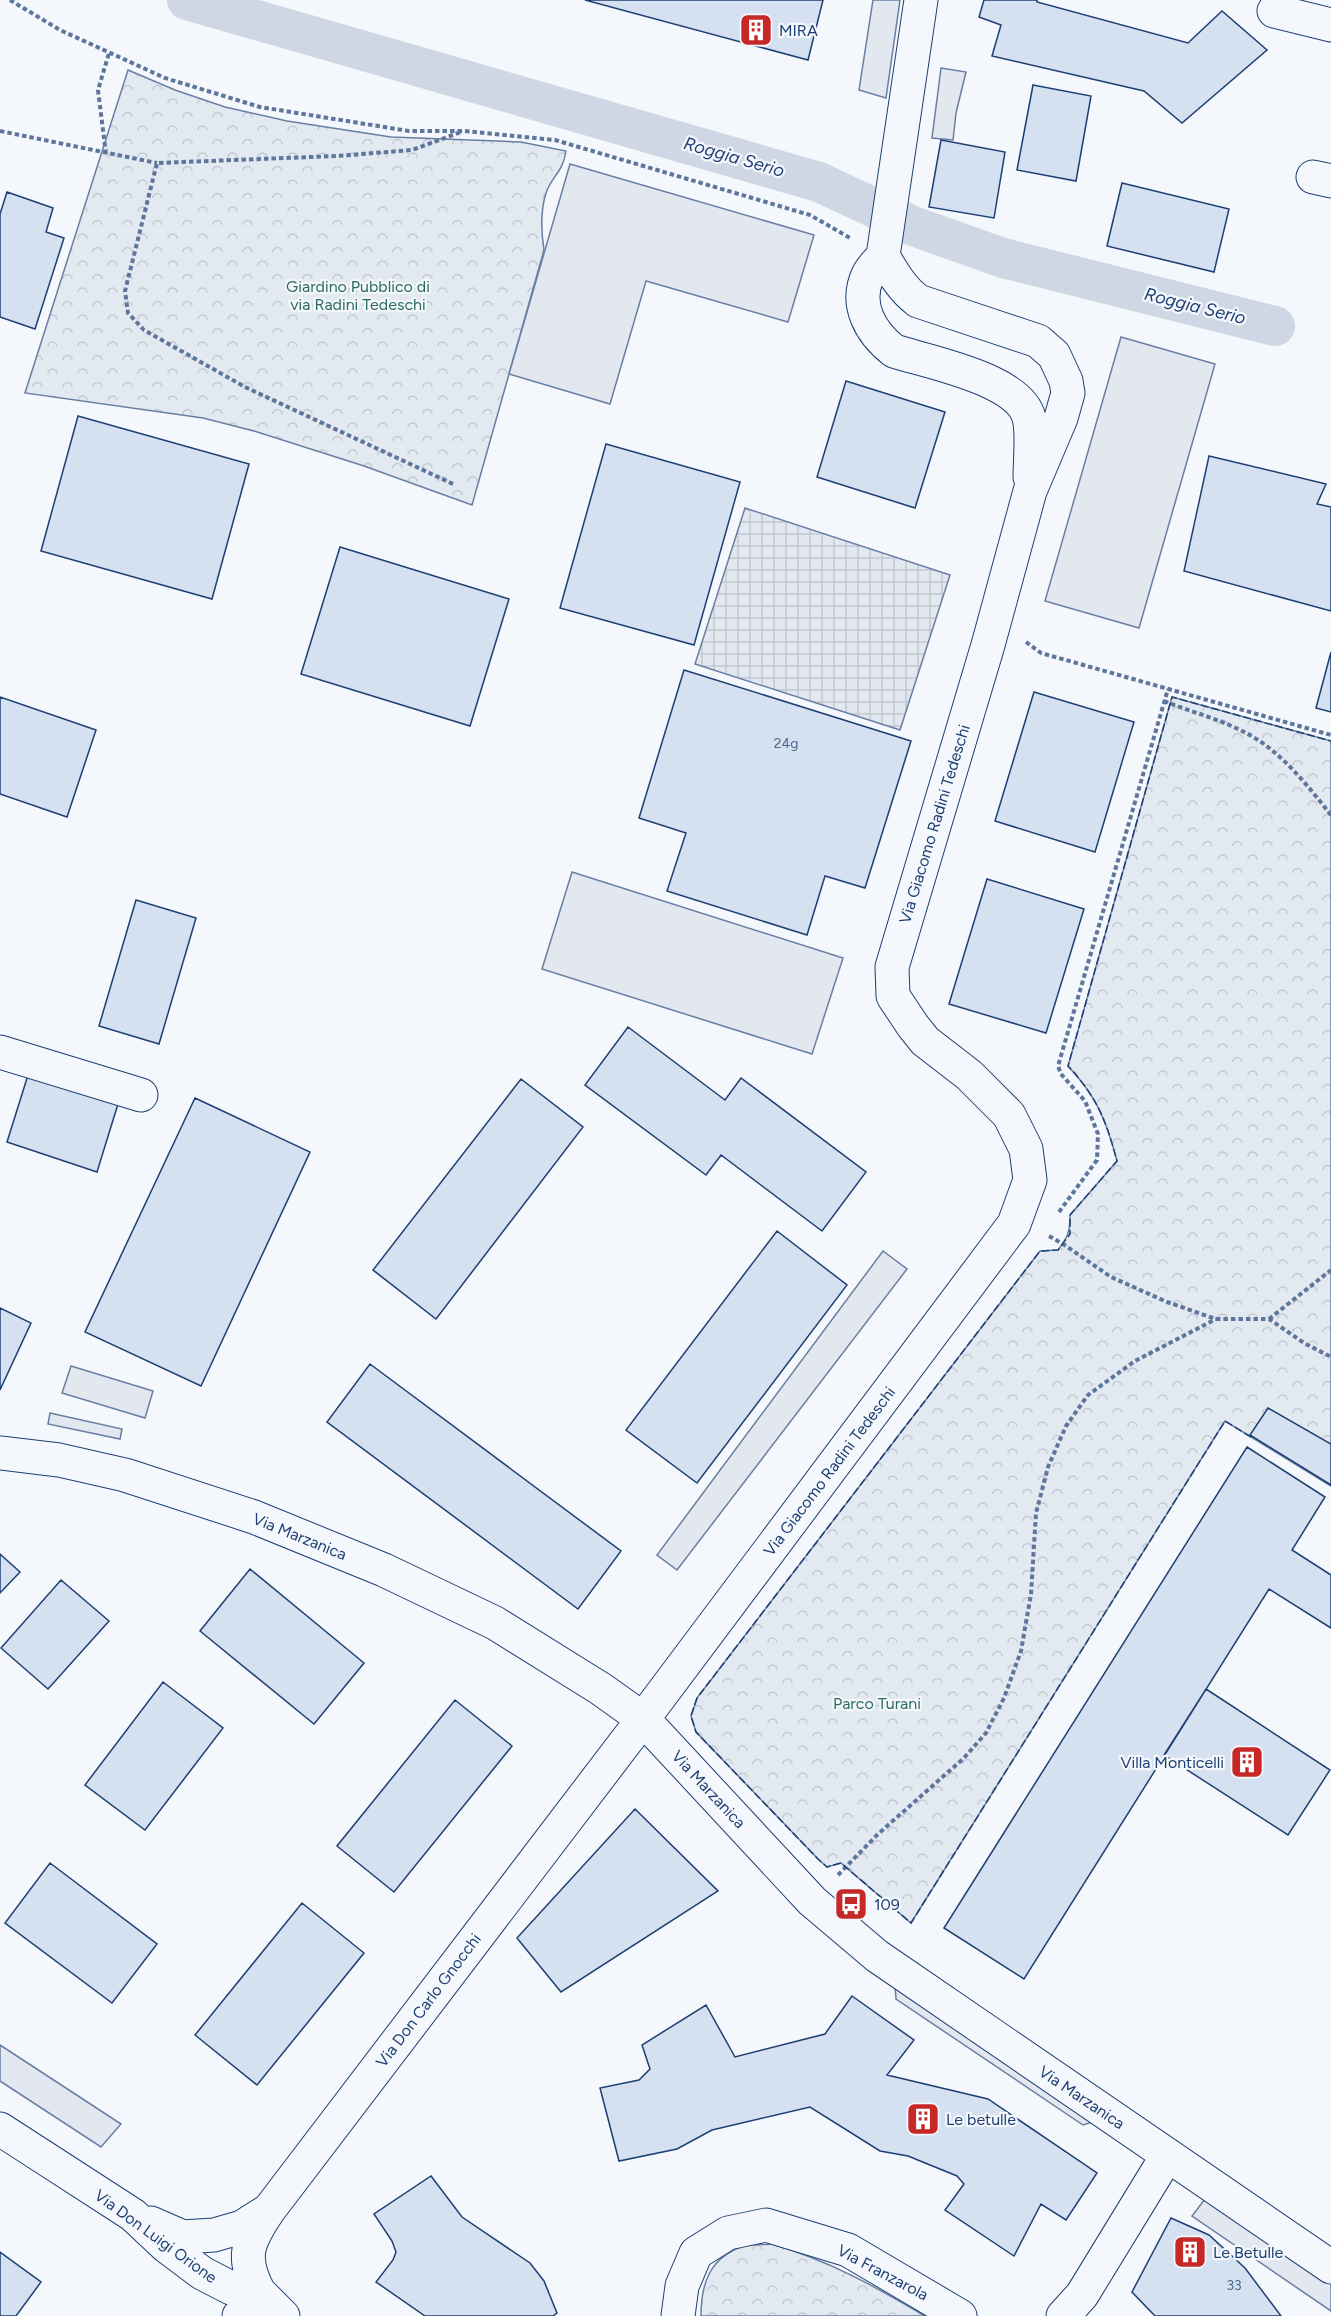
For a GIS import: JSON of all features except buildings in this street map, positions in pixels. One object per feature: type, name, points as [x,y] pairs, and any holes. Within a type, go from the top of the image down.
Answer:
[{"type":"street","points":[[885,241],[921,0]]},
{"type":"street","points":[[1274,11],[1331,25]]},
{"type":"street","name":"Via Giacomo Radini Tedeschi","points":[[885,241],[868,274],[863,291],[867,320],[882,342],[894,351],[993,382],[1013,393],[1030,418],[1030,491]]},
{"type":"street","name":"Via Giacomo Radini Tedeschi","points":[[643,1719],[1029,1228],[1030,1180],[1026,1149],[1010,1115],[969,1076],[926,1041],[913,1026],[893,996],[892,967],[988,645],[1030,491],[1061,418],[1068,393],[1066,381],[1054,355],[1038,341],[918,301],[907,293],[897,280],[885,241]]},
{"type":"street","points":[[0,1052],[141,1095]]},
{"type":"street","name":"Via Marzanica","points":[[4,1457],[59,1460],[125,1475],[254,1517],[384,1570],[495,1623],[601,1689],[643,1719],[812,1901],[896,1970],[1331,2267]]},
{"type":"street","name":"Via Don Carlo Gnocchi","points":[[249,2304],[249,2252],[252,2235],[643,1719]]},
{"type":"street","name":"Via Don Luigi Orione","points":[[0,2129],[133,2215],[166,2246],[202,2273],[231,2288],[249,2304]]},
{"type":"street","points":[[1063,2316],[1082,2295],[1167,2156]]},
{"type":"street","points":[[133,2215],[183,2237],[214,2235],[242,2227],[269,2210]]},
{"type":"street","name":"Via Franzarola","points":[[678,2316],[682,2286],[696,2253],[728,2233],[766,2225],[848,2250],[960,2316]]},
{"type":"street","points":[[249,2304],[283,2316]]},
{"type":"path","points":[[10,0],[60,30],[165,78],[260,107],[408,131],[464,131],[555,140],[810,215],[885,241]]},
{"type":"path","points":[[106,154],[98,90],[109,53]]},
{"type":"path","points":[[0,131],[157,163],[337,156],[412,150],[464,131]]},
{"type":"path","points":[[157,163],[125,291],[128,313],[144,330],[245,387],[453,484]]},
{"type":"path","points":[[1022,639],[1041,653],[1331,735]]},
{"type":"path","points":[[1168,689],[1058,1066],[1061,1074],[1085,1101],[1098,1134],[1097,1160],[1029,1228],[1063,1244],[1111,1277],[1167,1302],[1215,1318],[1269,1319],[1304,1343],[1331,1357]]},
{"type":"path","points":[[1164,701],[1208,716],[1248,734],[1281,758],[1331,815]]},
{"type":"path","points":[[1269,1319],[1331,1270]]},
{"type":"path","points":[[812,1901],[877,1835],[964,1758],[986,1733],[1004,1698],[1020,1651],[1031,1594],[1036,1513],[1048,1467],[1066,1426],[1088,1395],[1135,1361],[1215,1318]]},
{"type":"green space","name":"Giardino Pubblico di via Radini Tedeschi","points":[[128,70],[175,90],[225,107],[287,121],[391,137],[521,142],[566,151],[565,158],[548,187],[544,200],[542,236],[544,250],[472,505],[364,466],[254,431],[203,418],[25,393]]},
{"type":"green space","name":"Parco Turani","points":[[1172,697],[1331,741],[1331,1486],[1225,1421],[911,1923],[841,1863],[827,1867],[818,1859],[696,1732],[691,1716],[697,1698],[1040,1251],[1058,1250],[1068,1234],[1070,1215],[1117,1161],[1099,1110],[1086,1088],[1068,1066]]},
{"type":"green space","points":[[772,2244],[813,2258],[851,2275],[925,2316],[701,2316],[703,2293],[715,2264],[732,2251],[744,2246]]},
{"type":"shaded area","points":[[873,0],[900,0],[886,98],[859,90]]},
{"type":"shaded area","points":[[941,68],[966,72],[956,113],[953,140],[932,138]]},
{"type":"shaded area","points":[[570,164],[814,235],[788,322],[646,281],[610,404],[509,374]]},
{"type":"shaded area","points":[[1121,337],[1215,364],[1139,628],[1045,601]]},
{"type":"shaded area","points":[[745,508],[950,575],[900,730],[695,664]]},
{"type":"shaded area","points":[[572,872],[843,958],[812,1054],[542,969]]},
{"type":"shaded area","points":[[883,1251],[907,1269],[677,1570],[657,1555]]},
{"type":"shaded area","points":[[71,1366],[153,1391],[145,1418],[62,1393]]},
{"type":"shaded area","points":[[50,1413],[122,1429],[120,1439],[48,1424]]},
{"type":"shaded area","points":[[895,1986],[1096,2121],[1083,2125],[896,1999]]},
{"type":"shaded area","points":[[0,2045],[121,2124],[101,2147],[0,2081]]},
{"type":"shaded area","points":[[1205,2199],[1331,2282],[1331,2311],[1192,2216]]},
{"type":"waterway","name":"Roggia Serio","points":[[187,0],[819,182],[913,226],[1003,258],[1275,326]]},
{"type":"fence","points":[[1251,1437],[1225,1421],[911,1923],[841,1863],[827,1867],[696,1732],[691,1716],[697,1698],[1040,1251],[1058,1250],[1070,1234],[1070,1215],[1117,1161],[1099,1110],[1086,1088],[1068,1066],[1172,697],[1331,741]]},
{"type":"place","name":"MIRA","points":[[756,30]]},
{"type":"place","name":"Villa Monticelli","points":[[1247,1762]]},
{"type":"place","name":"109","points":[[851,1904]]},
{"type":"place","name":"Le betulle","points":[[923,2119]]},
{"type":"place","name":"Le Betulle","points":[[1190,2252]]}]
